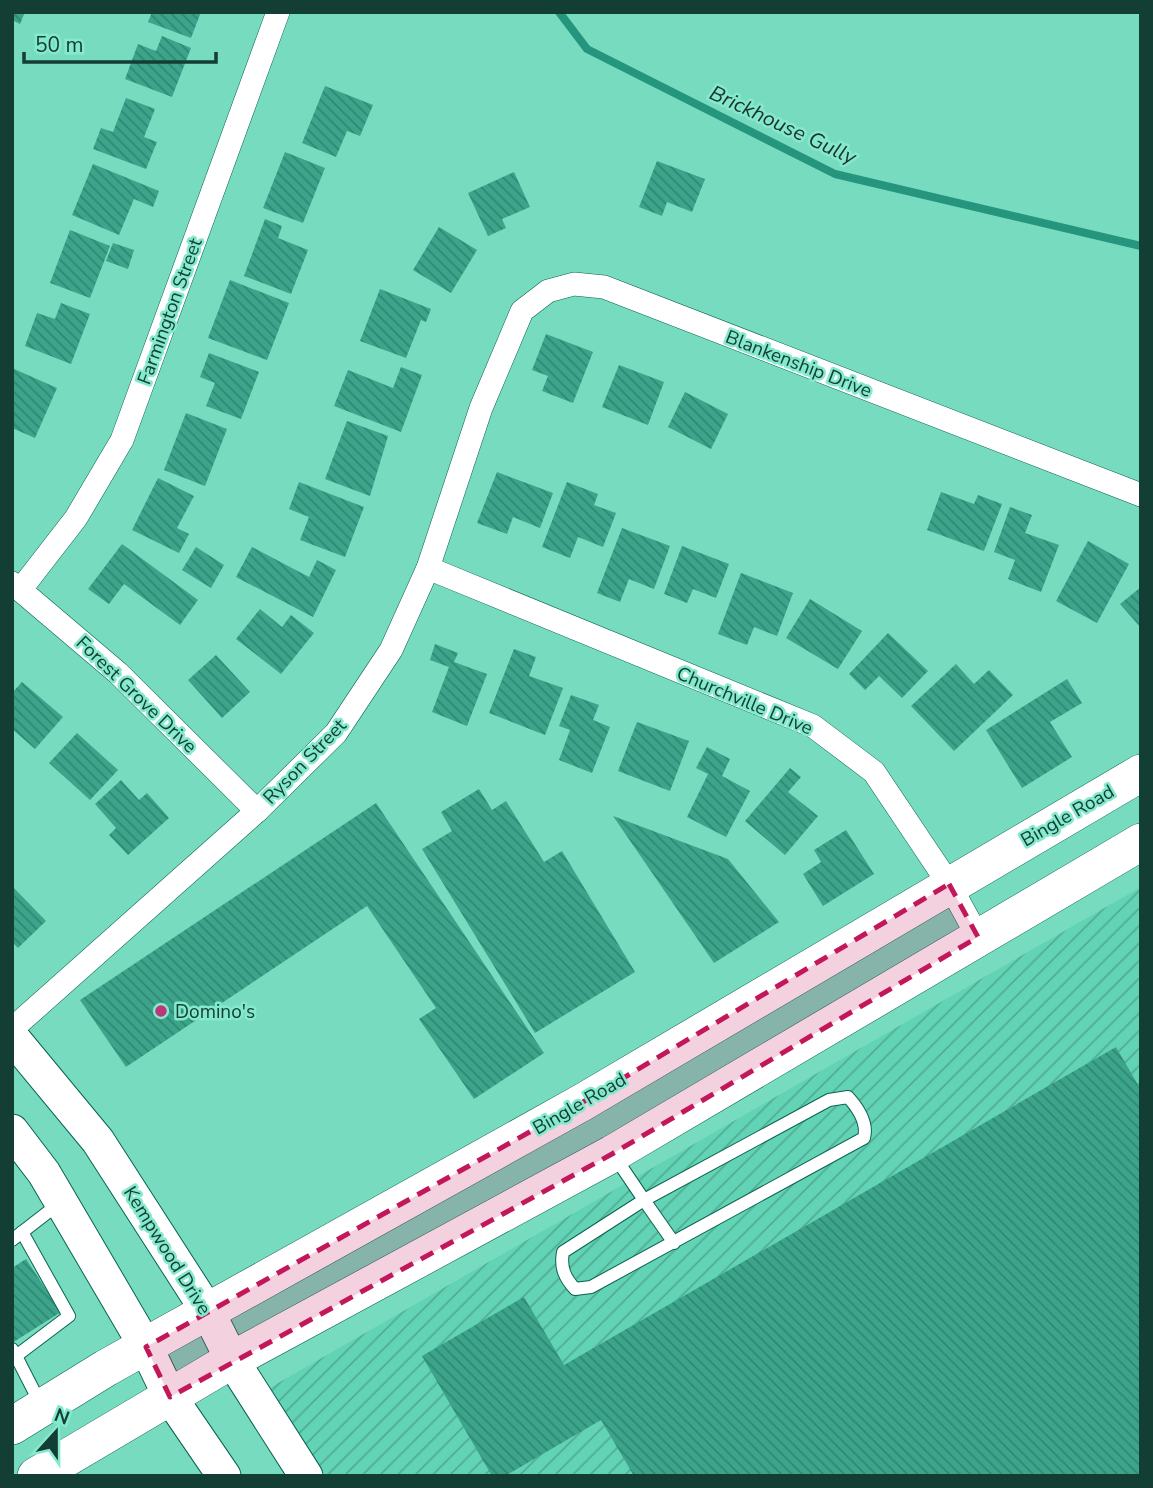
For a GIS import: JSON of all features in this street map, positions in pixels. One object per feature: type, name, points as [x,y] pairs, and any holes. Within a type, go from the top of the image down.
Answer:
[{"type":"main road","name":"Bingle Road","points":[[27,1417],[146,1347],[583,1102],[1141,773]]},
{"type":"main road","points":[[36,1476],[232,1360],[612,1154],[1141,842]]},
{"type":"main road","name":"Kempwood Drive","points":[[12,1037],[98,1142],[208,1312],[232,1360],[306,1476]]},
{"type":"main road","points":[[583,1102],[612,1154]]},
{"type":"main road","points":[[12,1130],[44,1173],[146,1347],[170,1396],[224,1476]]},
{"type":"street","name":"Farmington Street","points":[[17,586],[76,519],[122,440],[278,12]]},
{"type":"street","name":"Blankenship Drive","points":[[496,373],[522,311],[543,292],[574,284],[604,287],[1141,495]]},
{"type":"street","name":"Ryson Street","points":[[12,1029],[257,811],[336,733],[391,650],[428,568],[496,373]]},
{"type":"street","name":"Churchville Drive","points":[[428,568],[813,726],[874,772],[949,884],[978,937]]},
{"type":"street","name":"Forest Grove Drive","points":[[17,586],[118,673],[257,811]]},
{"type":"lane","points":[[848,1097],[857,1107],[866,1130],[864,1138],[674,1243],[592,1287],[575,1289],[566,1279],[561,1262],[563,1252],[645,1200],[829,1100],[848,1097]]},
{"type":"lane","points":[[612,1154],[674,1243]]},
{"type":"lane","points":[[27,1417],[13,1354],[43,1330],[69,1316],[17,1236],[61,1202]]},
{"type":"highlighted area","points":[[949,884],[978,937],[612,1154],[170,1397],[146,1347],[583,1102]]},
{"type":"shaded area","points":[[1141,887],[1141,1476],[326,1476],[266,1390]]},
{"type":"building","points":[[12,12],[25,12],[20,24],[12,20]]},
{"type":"building","points":[[152,12],[201,12],[191,38],[148,22]]},
{"type":"building","points":[[162,36],[191,48],[172,97],[125,79],[138,44],[156,51]]},
{"type":"building","points":[[325,86],[373,105],[360,136],[347,131],[336,157],[302,143]]},
{"type":"building","points":[[126,98],[155,109],[144,137],[157,142],[146,169],[93,149],[101,128],[113,132]]},
{"type":"building","points":[[285,152],[325,168],[303,223],[263,208]]},
{"type":"building","points":[[657,161],[705,179],[692,212],[667,202],[662,216],[639,207]]},
{"type":"building","points":[[93,164],[159,191],[153,207],[134,199],[119,235],[72,215]]},
{"type":"building","points":[[514,172],[530,207],[502,219],[506,228],[488,236],[468,193]]},
{"type":"building","points":[[265,219],[282,226],[278,238],[308,250],[291,294],[244,276]]},
{"type":"building","points":[[439,227],[477,250],[451,293],[413,270]]},
{"type":"building","points":[[70,230],[110,246],[90,298],[50,283]]},
{"type":"building","points":[[113,243],[134,250],[128,269],[106,261]]},
{"type":"building","points":[[230,280],[289,303],[267,360],[208,338]]},
{"type":"building","points":[[380,289],[431,309],[426,322],[421,320],[406,358],[360,341]]},
{"type":"building","points":[[61,303],[90,314],[71,364],[25,346],[37,313],[55,319]]},
{"type":"building","points":[[546,334],[593,352],[573,403],[542,391],[548,376],[532,370]]},
{"type":"building","points":[[209,353],[259,372],[241,419],[206,406],[215,383],[200,377]]},
{"type":"building","points":[[619,365],[664,382],[648,425],[602,407]]},
{"type":"building","points":[[401,367],[422,375],[401,432],[334,406],[348,370],[393,388]]},
{"type":"building","points":[[12,368],[57,388],[35,438],[12,428]]},
{"type":"building","points":[[685,392],[728,414],[711,449],[668,427]]},
{"type":"building","points":[[186,413],[227,429],[205,486],[164,470]]},
{"type":"building","points":[[347,421],[388,436],[370,496],[325,479]]},
{"type":"building","points":[[497,472],[553,493],[540,528],[513,517],[507,534],[477,523]]},
{"type":"building","points":[[158,478],[194,496],[177,528],[189,534],[179,553],[132,530]]},
{"type":"building","points":[[299,482],[364,507],[345,557],[300,540],[309,517],[289,509]]},
{"type":"building","points":[[567,482],[598,494],[594,505],[616,513],[603,547],[578,537],[570,558],[542,547]]},
{"type":"building","points":[[941,492],[974,504],[978,495],[1002,504],[984,551],[927,530]]},
{"type":"building","points":[[1010,507],[1032,515],[1025,533],[1059,545],[1041,592],[1008,579],[1015,560],[994,552]]},
{"type":"building","points":[[622,528],[670,546],[654,589],[629,579],[620,602],[597,593]]},
{"type":"building","points":[[1088,541],[1129,564],[1097,623],[1056,601]]},
{"type":"building","points":[[122,544],[198,600],[180,625],[124,584],[109,604],[88,589]]},
{"type":"building","points":[[682,546],[729,564],[716,598],[693,589],[687,603],[664,594]]},
{"type":"building","points":[[196,547],[224,565],[211,588],[182,570]]},
{"type":"building","points":[[252,547],[309,577],[317,560],[336,570],[313,617],[236,577]]},
{"type":"building","points":[[741,573],[793,593],[777,636],[754,627],[747,645],[718,634]]},
{"type":"building","points":[[1141,587],[1141,628],[1120,604]]},
{"type":"building","points":[[810,599],[862,631],[838,669],[786,638]]},
{"type":"building","points":[[260,609],[282,627],[291,615],[314,633],[281,674],[236,639]]},
{"type":"building","points":[[888,633],[928,671],[902,698],[879,676],[865,690],[849,674]]},
{"type":"building","points":[[435,644],[458,653],[454,662],[487,674],[467,726],[432,712],[449,667],[430,660]]},
{"type":"building","points":[[514,649],[536,657],[529,676],[563,688],[545,735],[489,713]]},
{"type":"building","points":[[216,655],[250,692],[222,718],[188,680]]},
{"type":"building","points":[[956,664],[974,684],[989,670],[1013,695],[954,751],[911,706]]},
{"type":"building","points":[[1067,679],[1082,703],[1050,722],[1072,757],[1022,788],[986,730]]},
{"type":"building","points":[[22,682],[63,717],[35,749],[12,729],[12,693]]},
{"type":"building","points":[[571,695],[599,705],[593,720],[610,727],[592,773],[559,760],[570,730],[559,726]]},
{"type":"building","points":[[637,722],[689,741],[670,791],[618,771]]},
{"type":"building","points":[[77,733],[118,770],[90,800],[49,763]]},
{"type":"building","points":[[707,747],[730,759],[722,776],[750,791],[726,837],[687,817],[708,774],[696,768]]},
{"type":"building","points":[[790,768],[801,777],[788,792],[818,816],[785,855],[745,821]]},
{"type":"building","points":[[121,780],[139,800],[147,793],[169,818],[128,855],[109,835],[116,828],[95,804]]},
{"type":"building","points":[[479,789],[492,810],[506,801],[544,862],[562,851],[635,972],[535,1033],[422,849],[452,831],[441,812]]},
{"type":"building","points":[[376,803],[544,1053],[474,1099],[419,1019],[436,1008],[367,906],[126,1067],[80,1000]]},
{"type":"building","points":[[613,816],[728,859],[779,922],[714,963]]},
{"type":"building","points":[[846,830],[874,874],[823,906],[803,874],[821,862],[814,850]]},
{"type":"building","points":[[12,886],[46,921],[18,948],[12,942]]},
{"type":"building","points":[[1116,1047],[1141,1090],[1141,1476],[634,1476],[601,1420],[505,1476],[492,1476],[422,1356],[524,1297],[564,1365]]},
{"type":"building","points":[[26,1259],[61,1312],[12,1343],[12,1268]]},
{"type":"waterway","name":"Brickhouse Gully","points":[[559,12],[587,49],[835,174],[1141,246]]},
{"type":"place","name":"Domino's","points":[[161,1011]]}]
